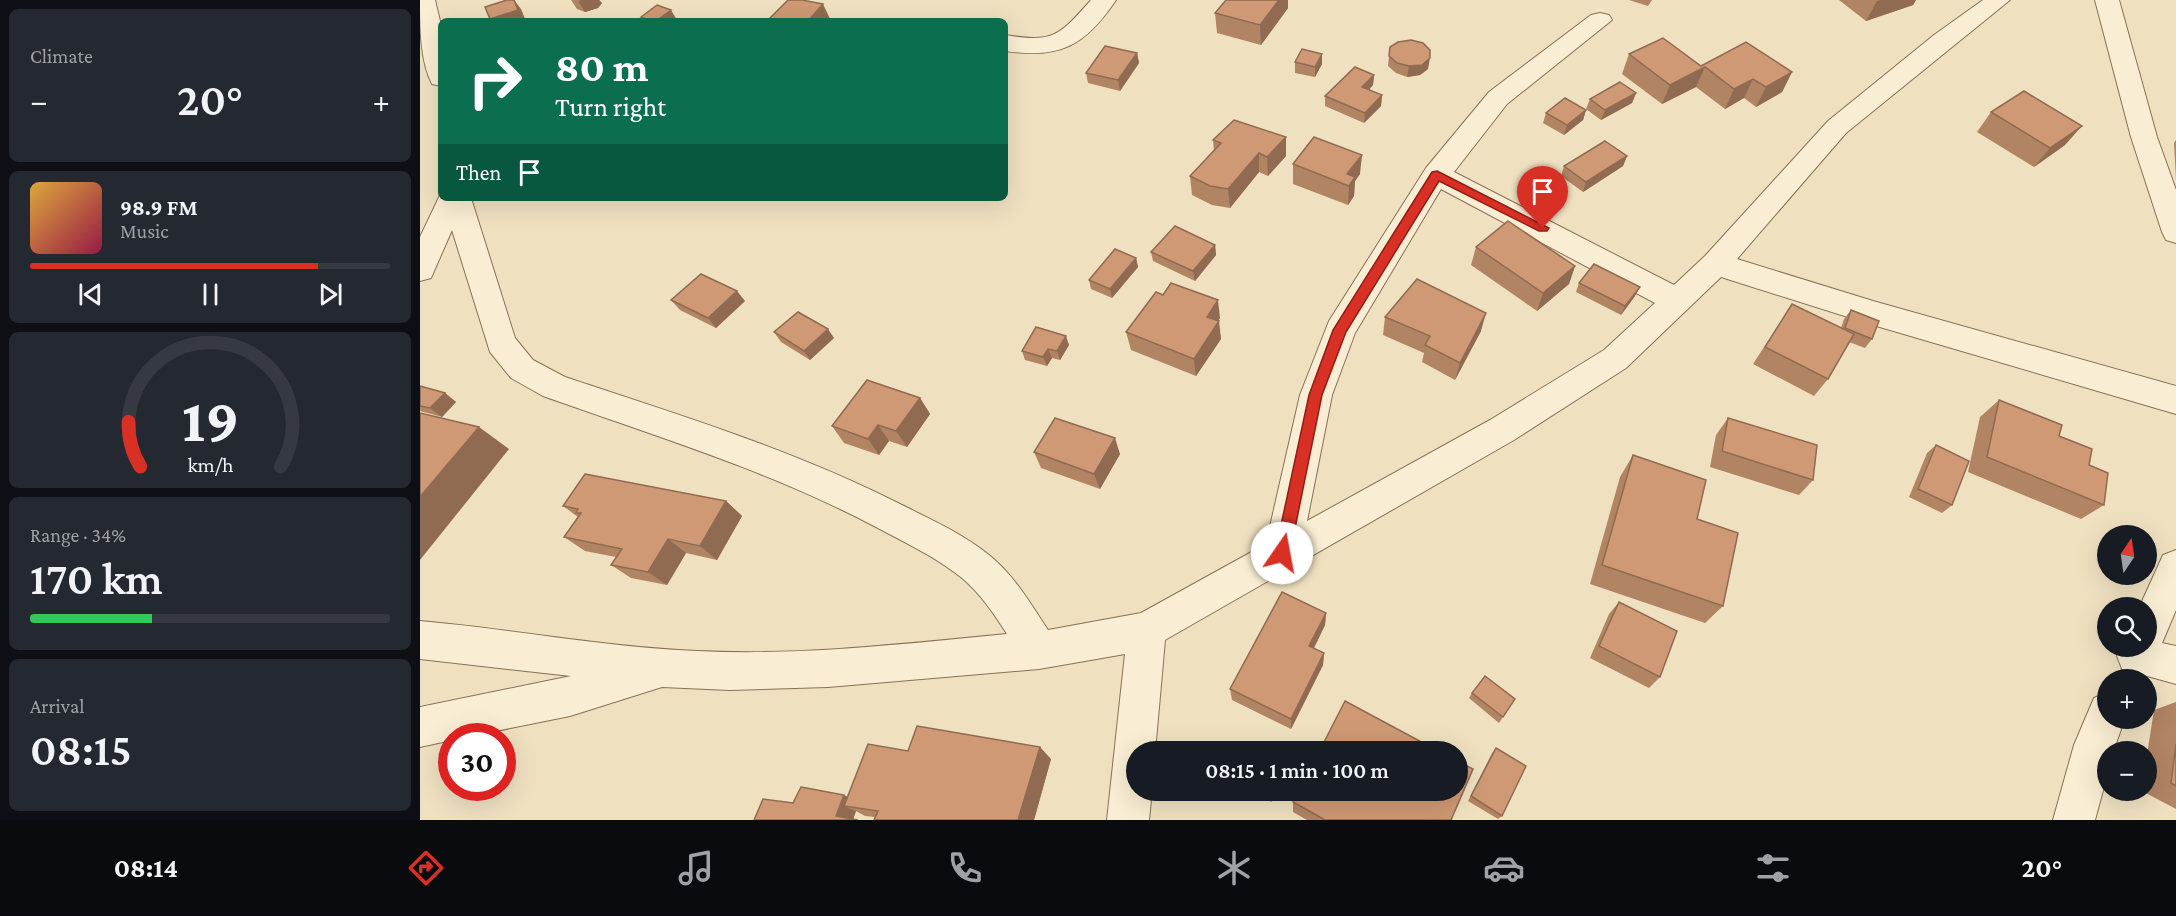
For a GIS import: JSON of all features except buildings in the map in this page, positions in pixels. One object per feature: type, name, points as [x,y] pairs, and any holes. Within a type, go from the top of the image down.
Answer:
[{"type":"street","points":[[423,0],[427,8],[438,63]]},
{"type":"street","points":[[1008,44],[1035,48],[1060,44],[1104,0]]},
{"type":"street","points":[[2107,0],[2145,137],[2176,232]]},
{"type":"street","points":[[420,640],[665,668],[781,672],[1039,650],[1112,639],[1147,630],[1502,430],[1615,359],[1716,264],[1837,127],[1987,2]]},
{"type":"street","points":[[1282,553],[1316,395],[1340,330],[1437,175],[1498,98],[1600,20]]},
{"type":"street","points":[[1437,175],[1553,233],[1678,301]]},
{"type":"street","points":[[420,270],[451,201]]},
{"type":"street","points":[[458,201],[501,343],[522,369],[554,387],[766,459],[858,500],[945,545],[976,567],[999,589],[1039,650]]},
{"type":"street","points":[[1716,264],[1873,313],[2176,400]]},
{"type":"street","points":[[2157,609],[2176,567]]},
{"type":"street","points":[[1128,820],[1147,630]]},
{"type":"street","points":[[2148,657],[2176,665]]},
{"type":"street","points":[[420,728],[570,696],[665,668]]},
{"type":"street","points":[[2073,820],[2094,745],[2101,729]]},
{"type":"route","points":[[1282,553],[1316,395],[1340,330],[1437,175],[1543,228]]}]
